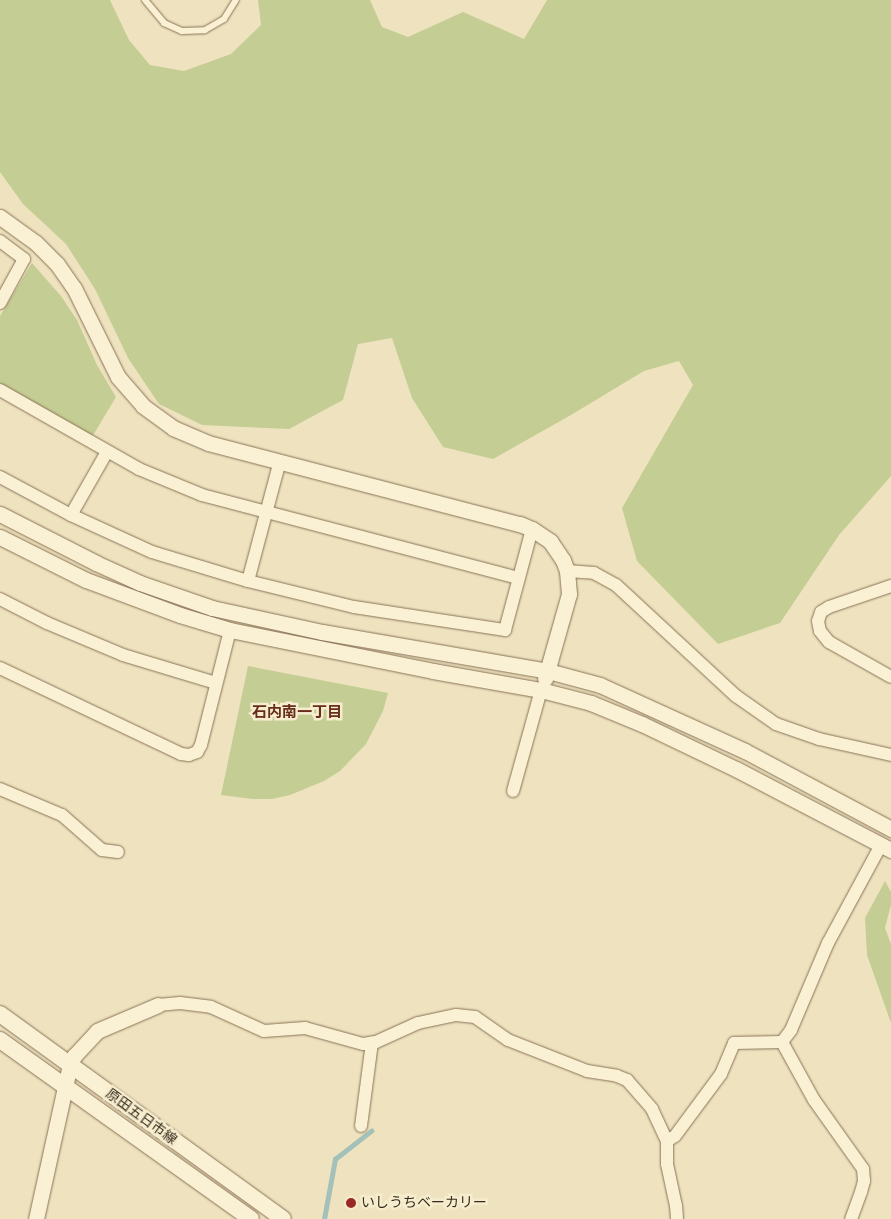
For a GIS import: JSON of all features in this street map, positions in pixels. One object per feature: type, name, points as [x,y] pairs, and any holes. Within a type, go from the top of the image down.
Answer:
[{"type":"main road","name":"原田五日市線","points":[[0,1014],[283,1219]]},
{"type":"main road","name":"原田五日市線","points":[[0,1040],[251,1219]]},
{"type":"street","points":[[0,216],[36,243],[56,264],[74,288],[118,377],[142,406],[173,428],[190,437],[532,529],[550,542],[557,550],[567,571],[569,594],[513,790]]},
{"type":"street","points":[[0,241],[24,258],[0,303]]},
{"type":"street","points":[[0,390],[138,469],[202,495],[518,578]]},
{"type":"street","points":[[71,515],[107,452]]},
{"type":"street","points":[[248,581],[280,462]]},
{"type":"street","points":[[0,477],[71,515],[152,552],[248,581],[354,607],[505,630],[532,529]]},
{"type":"street","points":[[782,1042],[791,1030],[826,948],[886,847],[642,724],[591,703],[541,690],[433,672],[230,630],[180,615],[86,580],[0,537],[5,517],[96,564],[140,583],[212,608],[322,632],[548,671],[600,685],[648,705],[744,751],[891,829]]},
{"type":"street","points":[[567,571],[594,573],[616,585],[736,696],[776,724],[819,739],[891,754]]},
{"type":"street","points":[[891,586],[828,607],[821,612],[818,621],[820,631],[829,642],[891,677]]},
{"type":"street","points":[[0,598],[47,623],[123,655],[216,683]]},
{"type":"street","points":[[0,668],[181,754],[189,755],[196,752],[201,745],[230,630]]},
{"type":"street","points":[[0,789],[62,815],[102,850],[118,852]]},
{"type":"street","points":[[36,1219],[70,1065],[76,1052],[97,1031],[158,1004],[180,1003],[211,1007],[264,1031],[305,1028],[356,1043],[372,1043],[418,1023],[456,1016],[475,1017],[508,1040],[587,1071],[627,1080],[652,1109],[667,1141],[667,1164],[677,1219]]},
{"type":"street","points":[[667,1141],[674,1136],[721,1074],[734,1043],[782,1042]]},
{"type":"street","points":[[782,1042],[814,1100],[862,1169],[864,1181],[850,1219]]},
{"type":"street","points":[[360,1126],[372,1043]]},
{"type":"lane","points":[[145,0],[164,22],[182,31],[205,30],[224,19],[236,0]]},
{"type":"green space","points":[[0,0],[110,0],[129,40],[150,65],[184,71],[231,54],[261,25],[258,0],[370,0],[382,27],[408,37],[463,12],[524,39],[547,0],[891,0],[891,476],[839,535],[780,623],[718,644],[637,561],[622,508],[693,385],[679,361],[644,371],[493,459],[443,447],[412,398],[392,338],[358,344],[343,400],[289,429],[202,425],[159,404],[128,358],[95,289],[66,244],[23,204],[0,172]]},
{"type":"green space","points":[[32,263],[61,296],[77,320],[97,365],[116,397],[92,437],[0,383],[0,316]]},
{"type":"green space","points":[[248,666],[388,693],[383,711],[366,744],[340,771],[324,781],[290,795],[272,799],[221,795]]},
{"type":"green space","points":[[885,881],[891,892],[891,905],[885,928],[891,944],[891,1023],[867,955],[865,918]]},
{"type":"waterway","points":[[324,1219],[335,1159],[371,1131]]},
{"type":"place","name":"いしうちベーカリー","points":[[351,1203]]},
{"type":"district","name":"石内南一丁目","points":[[297,713]]}]
